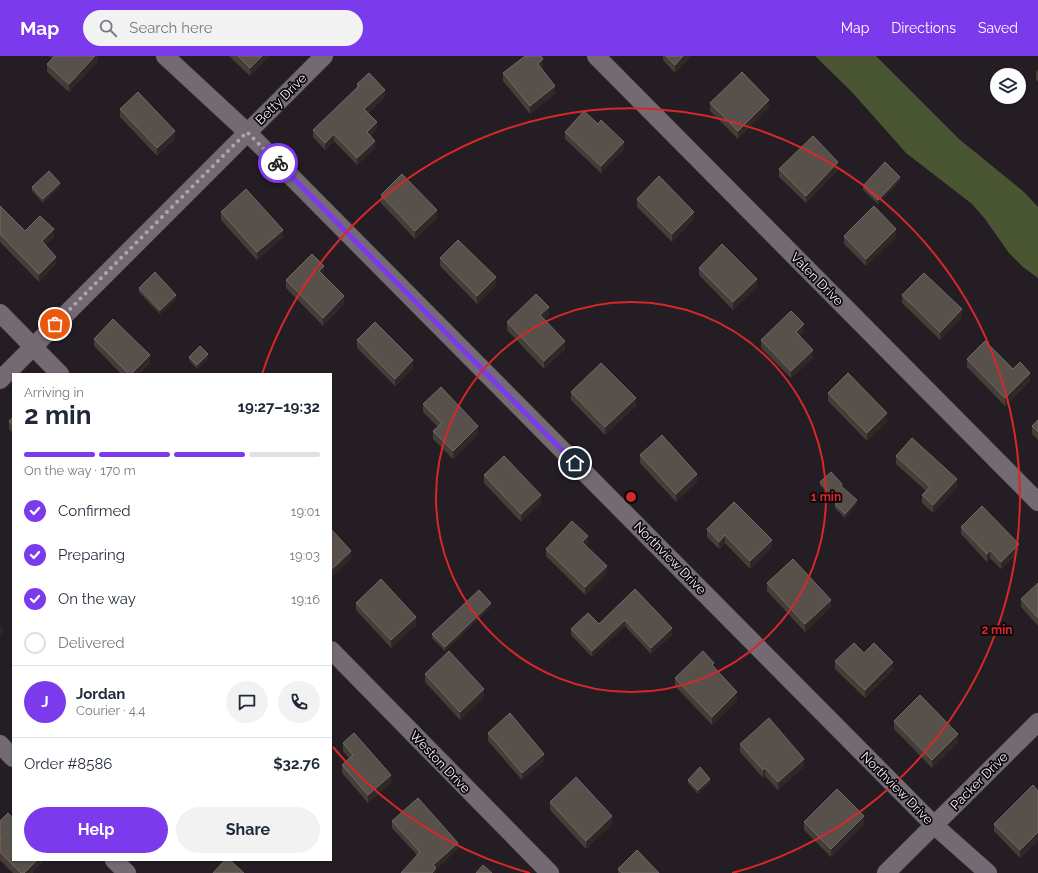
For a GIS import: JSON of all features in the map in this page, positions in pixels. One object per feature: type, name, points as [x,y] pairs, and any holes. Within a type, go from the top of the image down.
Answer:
[{"type":"street","name":"Northview Drive","points":[[165,56],[247,132],[934,826],[988,873]]},
{"type":"street","name":"Betty Drive","points":[[0,380],[324,56]]},
{"type":"street","name":"Valen Drive","points":[[596,56],[1038,502]]},
{"type":"street","points":[[0,313],[59,373]]},
{"type":"street","name":"Weston Drive","points":[[332,651],[550,873]]},
{"type":"street","name":"Packer Drive","points":[[886,873],[1038,722]]},
{"type":"street","points":[[0,744],[12,757]]},
{"type":"street","points":[[115,861],[127,873]]},
{"type":"green space","points":[[815,56],[876,56],[959,139],[1024,192],[1038,207],[1038,278],[1023,267],[1009,253],[985,219],[972,204],[906,153],[851,91]]},
{"type":"building","points":[[55,56],[95,56],[69,84],[47,64]]},
{"type":"building","points":[[238,56],[262,56],[250,68]]},
{"type":"building","points":[[525,56],[541,56],[543,59],[538,64],[555,86],[530,106],[503,73]]},
{"type":"building","points":[[666,56],[683,56],[675,65]]},
{"type":"building","points":[[742,72],[769,100],[738,131],[710,103]]},
{"type":"building","points":[[369,73],[385,90],[364,109],[377,122],[367,132],[375,141],[357,158],[334,134],[325,143],[313,130],[359,86],[357,84]]},
{"type":"building","points":[[138,92],[175,131],[157,148],[120,109]]},
{"type":"building","points":[[584,111],[598,124],[601,120],[624,142],[601,166],[565,132]]},
{"type":"building","points":[[813,136],[838,162],[806,196],[779,169]]},
{"type":"building","points":[[885,162],[900,177],[878,200],[863,186]]},
{"type":"building","points":[[49,171],[60,183],[43,199],[32,187]]},
{"type":"building","points":[[402,174],[437,210],[415,231],[381,195]]},
{"type":"building","points":[[659,176],[694,212],[672,234],[637,199]]},
{"type":"building","points":[[246,189],[283,230],[257,252],[221,212]]},
{"type":"building","points":[[0,206],[25,231],[40,216],[54,229],[42,241],[56,257],[39,274],[0,234]]},
{"type":"building","points":[[874,206],[896,229],[866,259],[844,236]]},
{"type":"building","points":[[458,240],[496,277],[477,296],[440,258]]},
{"type":"building","points":[[722,244],[757,279],[733,302],[699,268]]},
{"type":"building","points":[[312,254],[324,266],[319,271],[344,296],[323,318],[286,280]]},
{"type":"building","points":[[155,272],[176,295],[160,310],[139,288]]},
{"type":"building","points":[[924,273],[962,309],[940,332],[902,295]]},
{"type":"building","points":[[536,294],[549,307],[540,315],[565,341],[544,361],[507,322]]},
{"type":"building","points":[[791,311],[804,324],[796,332],[813,350],[791,371],[761,340]]},
{"type":"building","points":[[113,319],[150,355],[132,373],[128,373],[94,339]]},
{"type":"building","points":[[375,322],[413,360],[395,379],[357,340]]},
{"type":"building","points":[[985,341],[1013,369],[1020,362],[1030,373],[1005,398],[967,359]]},
{"type":"building","points":[[200,346],[208,354],[197,365],[189,357]]},
{"type":"building","points":[[601,363],[636,398],[605,427],[571,392]]},
{"type":"building","points":[[848,373],[887,413],[867,433],[828,393]]},
{"type":"building","points":[[441,387],[478,426],[453,451],[433,431],[442,423],[423,404]]},
{"type":"building","points":[[12,418],[12,425],[9,421]]},
{"type":"building","points":[[1038,420],[1038,432],[1032,426]]},
{"type":"building","points":[[662,435],[697,474],[676,494],[640,455]]},
{"type":"building","points":[[912,438],[957,479],[933,505],[922,495],[930,487],[896,456]]},
{"type":"building","points":[[504,456],[541,495],[521,514],[484,475]]},
{"type":"building","points":[[831,472],[842,484],[841,486],[857,500],[845,514],[835,504],[838,501],[820,482]]},
{"type":"building","points":[[734,502],[772,540],[750,561],[725,535],[719,542],[707,529]]},
{"type":"building","points":[[982,506],[1019,544],[1001,562],[990,550],[987,554],[961,527]]},
{"type":"building","points":[[572,521],[588,536],[582,542],[607,566],[585,587],[546,549]]},
{"type":"building","points":[[332,530],[351,551],[332,569]]},
{"type":"building","points":[[793,559],[831,600],[805,624],[767,583]]},
{"type":"building","points":[[381,579],[416,617],[391,640],[356,603]]},
{"type":"building","points":[[1038,583],[1038,618],[1021,599]]},
{"type":"building","points":[[635,589],[672,628],[651,648],[625,620],[592,651],[571,629],[588,613],[599,624]]},
{"type":"building","points":[[479,590],[491,603],[445,647],[432,634]]},
{"type":"building","points":[[854,643],[864,653],[874,643],[893,662],[865,690],[835,661]]},
{"type":"building","points":[[449,651],[484,689],[460,712],[425,674]]},
{"type":"building","points":[[703,651],[714,663],[712,665],[737,692],[712,717],[675,678]]},
{"type":"building","points":[[920,695],[958,734],[932,760],[894,721]]},
{"type":"building","points":[[510,713],[544,754],[522,773],[488,733]]},
{"type":"building","points":[[769,718],[804,759],[778,782],[765,768],[763,770],[740,744]]},
{"type":"building","points":[[354,733],[391,775],[368,795],[342,765],[353,755],[343,743]]},
{"type":"building","points":[[700,767],[710,779],[698,790],[688,780]]},
{"type":"building","points":[[576,777],[612,816],[586,841],[550,802]]},
{"type":"building","points":[[1033,785],[1038,791],[1038,832],[1020,850],[994,824]]},
{"type":"building","points":[[837,789],[864,816],[831,849],[804,822]]},
{"type":"building","points":[[418,798],[458,843],[433,865],[436,868],[432,873],[401,873],[420,852],[392,821]]},
{"type":"building","points":[[8,813],[12,817],[12,861],[36,861],[24,873],[21,873],[0,852],[0,821]]},
{"type":"building","points":[[637,850],[659,873],[622,873],[618,869]]},
{"type":"building","points":[[224,861],[231,861],[244,873],[213,873]]},
{"type":"building","points":[[483,865],[492,873],[476,873]]},
{"type":"way so far","points":[[55,324],[247,132],[278,163]]},
{"type":"route","points":[[278,163],[575,463]]}]
